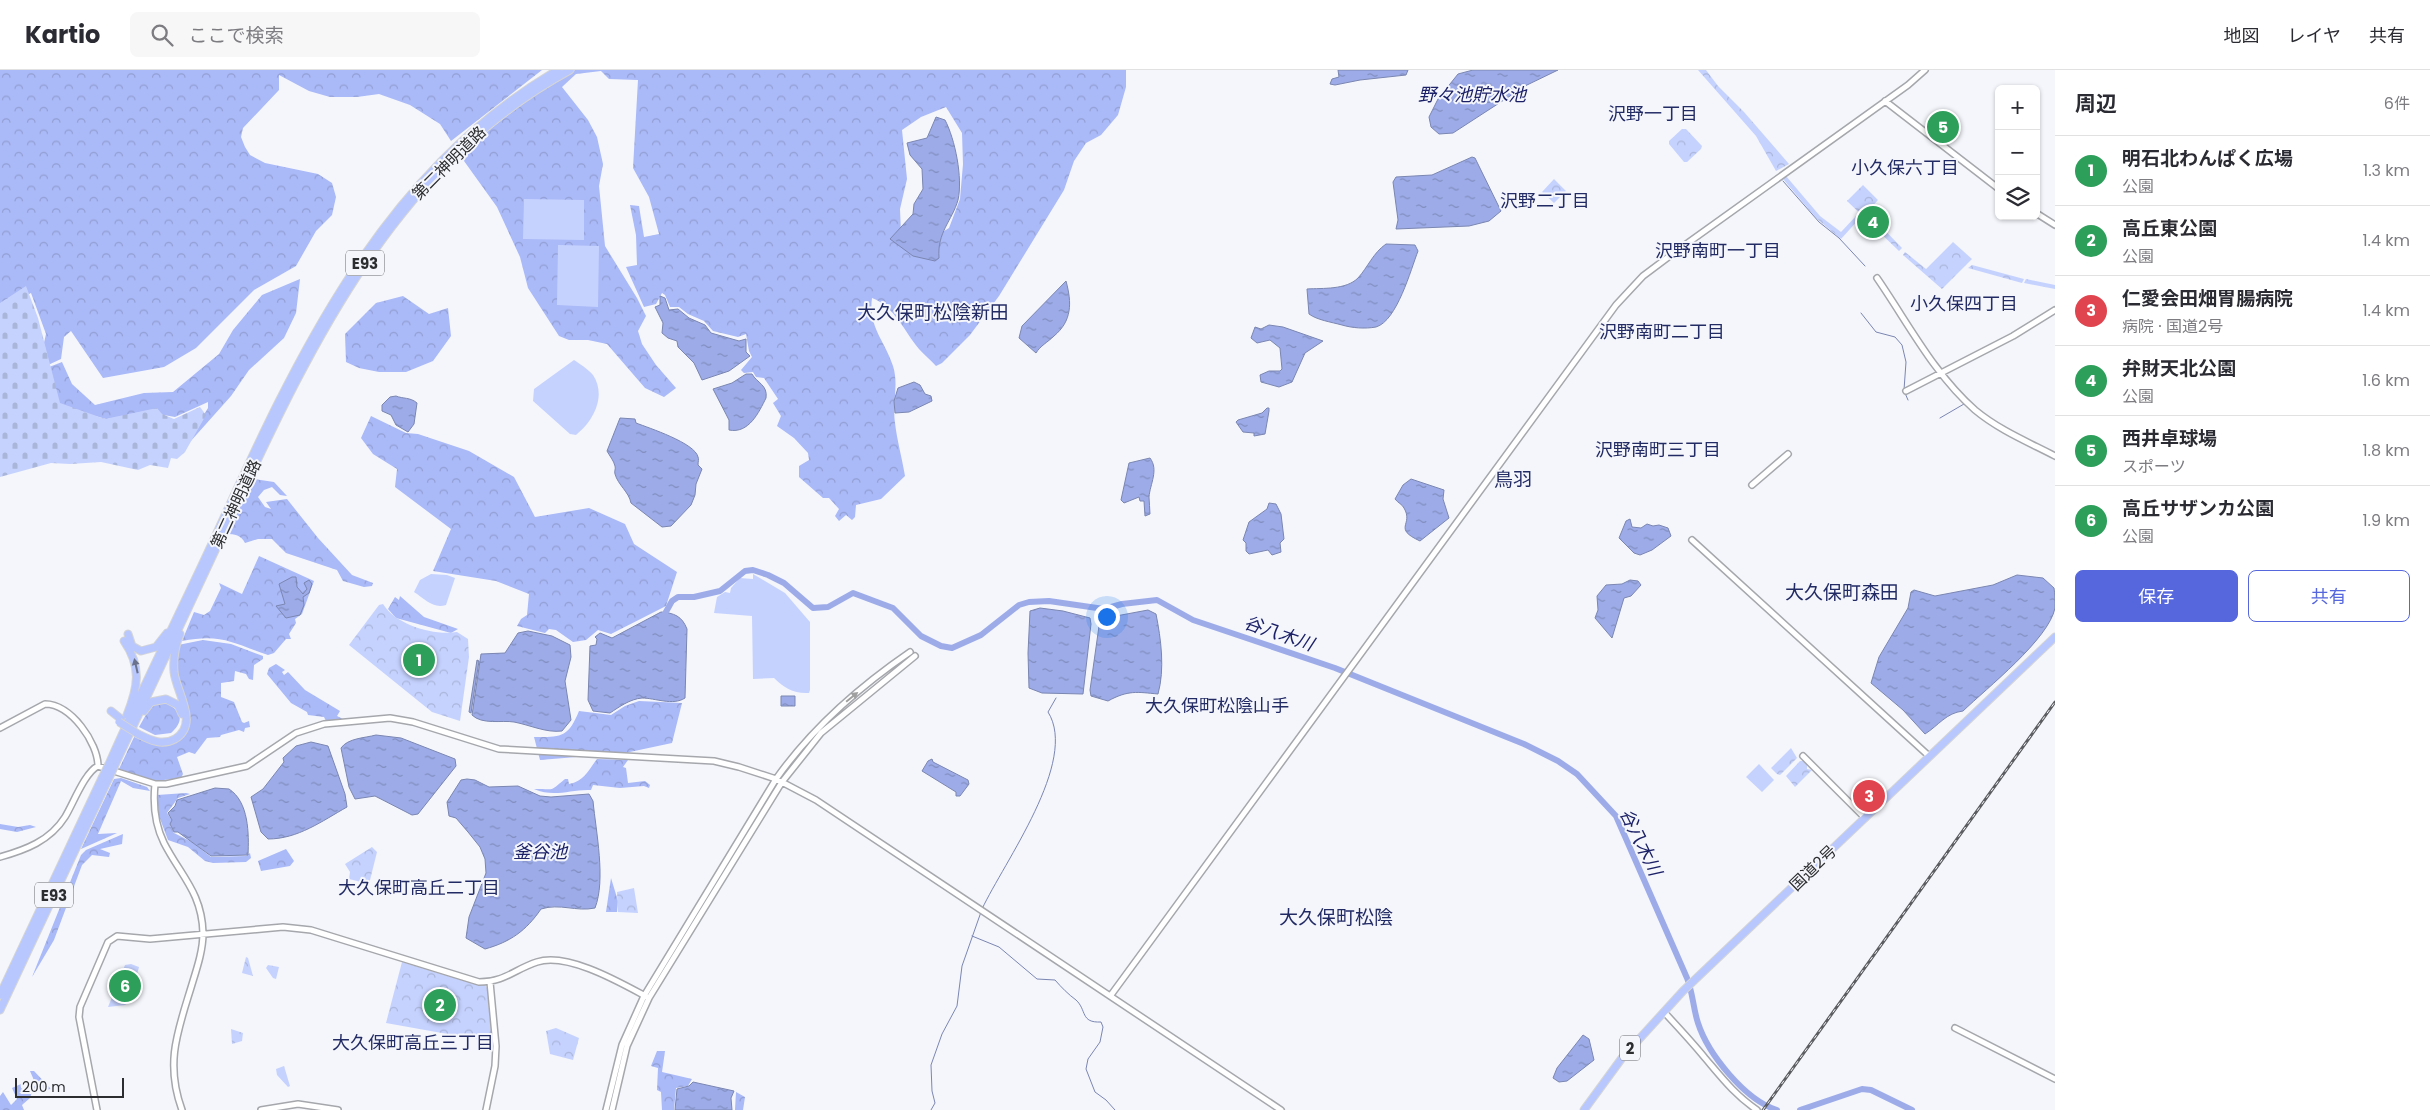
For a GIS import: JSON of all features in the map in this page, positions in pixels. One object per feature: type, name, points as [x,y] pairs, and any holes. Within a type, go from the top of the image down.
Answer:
[{"type":"highway","name":"第二神明道路","points":[[111,766],[117,746],[175,624],[197,586],[292,376],[342,288],[373,241],[432,168],[457,144],[510,101],[558,70]]},
{"type":"highway","name":"第二神明道路","points":[[0,1010],[111,766],[134,722],[217,544],[229,514],[308,358],[347,291],[378,244],[436,172],[474,136],[520,100],[570,70]]},
{"type":"highway","points":[[111,714],[156,742],[163,742],[178,736],[185,727],[186,713],[174,670],[175,652],[197,586]]},
{"type":"highway","points":[[117,746],[135,694],[138,679],[133,655],[126,637],[132,646],[141,651],[146,651],[156,647],[175,624]]},
{"type":"highway","name":"国道2号","points":[[1584,1110],[1622,1058],[1683,991],[2055,637]]},
{"type":"highway","points":[[134,722],[146,707],[159,699],[172,700],[181,710],[182,724],[174,735],[156,738],[139,732]]},
{"type":"highway","name":"第二神明道路","points":[[0,995],[105,779]]},
{"type":"street","points":[[1111,995],[1616,305],[1631,288],[1671,255],[1885,101],[1925,70]]},
{"type":"street","points":[[1885,101],[1995,186]]},
{"type":"street","points":[[2040,216],[2055,225]]},
{"type":"street","points":[[1877,278],[1940,373],[1975,410],[2012,434],[2055,456]]},
{"type":"street","points":[[1906,391],[2012,336],[2055,310]]},
{"type":"street","points":[[1752,485],[1788,454]]},
{"type":"street","points":[[1692,540],[1929,756]]},
{"type":"street","points":[[606,1110],[622,1045],[646,997],[800,747],[822,723],[910,652]]},
{"type":"street","points":[[779,780],[821,732],[915,656]]},
{"type":"street","points":[[0,728],[45,704],[52,705],[80,723],[98,756],[98,766]]},
{"type":"street","points":[[98,766],[155,784],[177,782],[247,766],[296,733],[324,724],[390,718],[414,722],[499,750],[694,759],[739,767],[779,780],[816,800],[1281,1110]]},
{"type":"street","points":[[1803,756],[1865,818]]},
{"type":"street","points":[[0,857],[34,845],[54,831],[64,819],[90,772],[98,766]]},
{"type":"street","points":[[155,784],[153,804],[159,828],[164,842],[193,889],[198,904],[203,934],[199,962],[173,1050],[173,1080],[182,1110]]},
{"type":"street","points":[[97,1110],[79,1017],[80,1007],[108,942],[117,936],[150,938],[283,927],[311,930],[472,980],[490,982],[514,974],[534,962],[561,959],[583,966],[646,997]]},
{"type":"street","points":[[486,1110],[493,1078],[496,1046],[490,982]]},
{"type":"street","points":[[612,1110],[627,1046],[646,997]]},
{"type":"street","points":[[1664,1012],[1723,1081],[1740,1098],[1757,1110]]},
{"type":"street","points":[[1955,1028],[2055,1079]]},
{"type":"street","points":[[261,1110],[298,1104],[338,1110]]},
{"type":"green space","points":[[0,70],[542,70],[451,141],[440,124],[410,105],[379,94],[357,97],[330,97],[309,91],[279,75],[279,90],[243,128],[241,137],[250,155],[265,163],[318,174],[332,183],[336,197],[332,215],[316,231],[296,266],[254,290],[196,348],[164,367],[103,378],[71,331],[64,337],[61,359],[48,365],[41,356],[46,334],[31,293],[0,310]]},
{"type":"green space","points":[[575,70],[1126,70],[1126,87],[1118,115],[1101,135],[1086,143],[1074,161],[1064,190],[999,296],[970,335],[942,363],[936,366],[919,349],[893,313],[872,298],[872,317],[895,373],[895,423],[905,476],[881,499],[856,505],[855,517],[852,520],[846,515],[839,521],[835,516],[839,509],[829,498],[823,498],[799,477],[799,466],[809,460],[808,453],[794,438],[777,426],[781,416],[773,403],[778,399],[764,378],[756,377],[753,372],[744,373],[741,370],[752,357],[746,334],[738,337],[713,331],[704,321],[688,314],[679,307],[670,307],[665,295],[662,293],[656,304],[644,307],[626,267],[637,265],[636,235],[630,205],[639,206],[644,237],[659,234],[649,197],[633,168],[638,80],[609,79],[601,71],[576,74],[562,87],[588,120],[597,137],[603,164],[599,186],[605,246],[646,316],[638,331],[642,344],[656,365],[676,388],[664,397],[645,388],[607,344],[588,340],[569,340],[559,336],[528,288],[520,257],[497,207],[459,154],[546,85]],"holes":[[[946,107],[962,133],[963,164],[960,199],[949,228],[928,241],[901,233],[900,209],[907,179],[902,130],[921,117]]]},
{"type":"green space","points":[[1698,70],[1706,70],[1718,86],[1744,112],[1789,164],[1776,171],[1756,136]]},
{"type":"green space","points":[[1682,129],[1686,129],[1702,146],[1687,162],[1684,162],[1669,144],[1669,141]]},
{"type":"green space","points":[[1786,176],[1820,216],[1841,232],[1857,215],[1860,218],[1841,239],[1816,218],[1783,179]]},
{"type":"green space","points":[[1554,179],[1566,191],[1554,203],[1542,192]]},
{"type":"green space","points":[[1863,185],[1878,200],[1867,212],[1902,248],[1899,251],[1847,201]]},
{"type":"green space","points":[[524,199],[584,200],[584,240],[523,239]]},
{"type":"green space","points":[[1953,242],[1972,259],[1942,289],[1903,255],[1905,252],[1926,269]]},
{"type":"green space","points":[[558,245],[599,246],[598,307],[557,305]]},
{"type":"green space","points":[[1972,265],[2024,279],[2022,283],[1968,268]]},
{"type":"green space","points":[[300,279],[296,313],[284,338],[249,370],[231,396],[181,452],[208,408],[208,402],[175,417],[158,414],[106,419],[57,406],[44,369],[62,362],[72,384],[95,405],[144,393],[173,392],[219,354],[233,330],[262,295]]},
{"type":"green space","points":[[2026,279],[2055,285],[2055,289],[2024,283]]},
{"type":"green space","points":[[26,286],[38,318],[60,403],[105,419],[157,408],[162,414],[174,419],[200,407],[206,415],[185,452],[177,459],[171,458],[168,468],[150,465],[138,470],[101,462],[51,463],[0,477],[0,303]]},
{"type":"green space","points":[[403,296],[429,314],[448,308],[451,336],[433,361],[406,372],[379,372],[359,368],[346,362],[345,334],[376,303]]},
{"type":"green space","points":[[574,360],[593,375],[599,391],[593,416],[576,435],[570,434],[533,401],[534,389]]},
{"type":"green space","points":[[371,416],[406,433],[418,434],[469,451],[514,477],[535,517],[589,508],[625,524],[634,544],[677,572],[666,606],[611,634],[598,630],[586,640],[573,642],[556,630],[549,629],[545,633],[517,626],[521,619],[527,615],[529,594],[496,581],[433,571],[451,529],[395,487],[397,469],[373,454],[361,438]]},
{"type":"green space","points":[[254,479],[274,482],[287,496],[280,495],[272,487],[264,490],[258,497],[265,507],[271,509],[266,502],[287,499],[318,538],[352,575],[373,583],[372,586],[364,587],[343,581],[337,570],[286,553],[272,539],[258,539],[245,543],[242,538],[226,534]]},
{"type":"green space","points":[[259,556],[314,581],[302,614],[295,619],[296,623],[289,634],[291,639],[286,639],[274,653],[268,655],[226,640],[207,638],[182,641],[194,612],[204,615],[210,611],[221,588],[219,583],[242,594]]},
{"type":"green space","points":[[431,574],[447,575],[455,578],[446,605],[437,606],[414,592],[420,580]]},
{"type":"green space","points":[[753,574],[785,593],[810,622],[809,693],[790,690],[774,678],[753,679],[752,616],[714,613],[717,597],[725,592],[730,593],[731,588],[740,578],[753,579]]},
{"type":"green space","points":[[400,596],[424,617],[458,629],[451,633],[396,618],[388,609],[395,597],[399,600]]},
{"type":"green space","points":[[383,604],[397,618],[406,623],[438,632],[457,632],[468,639],[469,657],[460,721],[432,712],[349,645],[379,605]]},
{"type":"green space","points":[[203,640],[231,644],[263,656],[263,659],[254,665],[253,680],[249,679],[246,674],[235,671],[234,681],[221,683],[221,697],[234,702],[242,722],[249,721],[250,727],[245,728],[244,732],[239,730],[221,735],[220,737],[207,738],[195,754],[189,752],[177,757],[183,774],[181,778],[155,781],[119,769],[135,735],[159,744],[187,731],[177,669],[178,645]]},
{"type":"green space","points":[[276,664],[285,670],[282,672],[284,675],[288,672],[305,690],[340,711],[337,716],[343,719],[326,721],[324,717],[308,715],[307,712],[291,703],[267,674],[269,668]]},
{"type":"green space","points":[[163,701],[173,707],[179,715],[180,719],[176,728],[171,733],[155,735],[139,727],[152,704]]},
{"type":"green space","points":[[639,701],[682,703],[672,743],[625,753],[540,760],[534,737],[551,737],[562,734],[571,726],[579,711],[611,715],[625,706]]},
{"type":"green space","points":[[1791,748],[1797,758],[1780,775],[1777,774],[1771,768]]},
{"type":"green space","points":[[597,759],[628,760],[623,767],[626,768],[628,783],[645,781],[650,785],[649,788],[644,786],[620,788],[593,785],[591,790],[556,793],[542,792],[534,789],[551,789],[565,779],[568,779],[569,784],[579,780]]},
{"type":"green space","points":[[1800,761],[1804,761],[1807,764],[1807,769],[1812,770],[1795,787],[1786,776]]},
{"type":"green space","points":[[1759,764],[1774,780],[1762,792],[1746,777]]},
{"type":"green space","points":[[121,778],[147,787],[150,791],[133,788],[121,781],[98,834],[117,833],[81,849],[114,779]]},
{"type":"green space","points":[[190,794],[178,798],[167,813],[172,820],[170,825],[174,833],[192,842],[211,857],[246,856],[250,853],[251,858],[246,862],[213,863],[205,861],[188,847],[168,840],[159,816],[157,795]]},
{"type":"green space","points":[[0,824],[36,827],[17,832],[0,829]]},
{"type":"green space","points":[[123,834],[122,844],[100,849],[110,853],[109,857],[92,855],[82,865],[54,940],[32,977],[81,855],[86,850]]},
{"type":"green space","points":[[372,847],[377,852],[369,884],[349,879],[350,872],[345,864]]},
{"type":"green space","points":[[286,849],[294,861],[290,866],[261,871],[258,861]]},
{"type":"green space","points":[[611,878],[618,901],[617,912],[606,912]]},
{"type":"green space","points":[[634,888],[638,913],[618,912],[617,892]]},
{"type":"green space","points":[[246,957],[248,958],[253,976],[242,973]]},
{"type":"green space","points":[[402,962],[474,984],[485,985],[487,988],[492,1042],[386,1023]]},
{"type":"green space","points":[[131,964],[139,967],[130,1001],[125,1005],[108,1007],[125,965]]},
{"type":"green space","points":[[268,965],[279,967],[276,979],[273,978],[266,968]]},
{"type":"green space","points":[[556,1028],[579,1038],[573,1060],[550,1054],[546,1031]]},
{"type":"green space","points":[[231,1029],[243,1033],[242,1041],[232,1044]]},
{"type":"green space","points":[[657,1051],[665,1051],[662,1072],[692,1079],[688,1086],[676,1088],[674,1110],[662,1110],[661,1092],[657,1090],[658,1068],[651,1066]]},
{"type":"green space","points":[[284,1066],[290,1086],[288,1087],[277,1075],[276,1069]]},
{"type":"green space","points":[[30,1071],[34,1071],[51,1089],[32,1092],[30,1098],[22,1105],[24,1110],[0,1110],[0,1096],[3,1092],[11,1105],[17,1099],[12,1088],[21,1084],[21,1088],[27,1092],[36,1085]]},
{"type":"green space","points":[[736,1092],[745,1097],[743,1110],[735,1110]]},
{"type":"water","points":[[1338,70],[1408,70],[1406,75],[1335,85],[1330,84],[1332,79],[1339,77]]},
{"type":"water","name":"野々池貯水池","points":[[1473,70],[1558,70],[1527,85],[1453,133],[1439,134],[1431,127],[1429,117],[1438,99],[1458,74]]},
{"type":"water","points":[[936,117],[945,120],[949,128],[959,170],[959,191],[958,200],[940,241],[939,258],[935,261],[913,256],[890,239],[913,214],[914,204],[923,189],[922,169],[910,155],[907,143],[927,138]]},
{"type":"water","points":[[1472,157],[1475,158],[1501,211],[1489,221],[1469,226],[1396,229],[1398,220],[1393,182],[1396,177],[1432,175]]},
{"type":"water","points":[[1386,244],[1415,245],[1418,251],[1397,305],[1384,323],[1376,327],[1354,327],[1324,321],[1309,314],[1307,289],[1334,288],[1353,282],[1362,274]]},
{"type":"water","points":[[1066,281],[1070,304],[1067,318],[1060,330],[1036,353],[1019,338],[1022,326]]},
{"type":"water","points":[[660,296],[665,298],[669,310],[678,309],[689,318],[705,325],[711,333],[739,341],[746,339],[746,352],[750,356],[729,371],[702,380],[694,363],[678,347],[677,341],[668,338],[662,333],[663,323],[655,307],[660,305]]},
{"type":"water","points":[[1269,325],[1283,327],[1323,341],[1305,353],[1292,382],[1279,387],[1261,382],[1260,375],[1282,369],[1280,348],[1270,340],[1257,343],[1251,338],[1255,327],[1261,329]]},
{"type":"water","points":[[746,374],[752,374],[764,387],[766,398],[748,425],[742,429],[729,430],[729,420],[713,389],[732,383]]},
{"type":"water","points":[[914,382],[920,385],[925,394],[931,396],[932,401],[909,412],[895,413],[894,401],[898,388]]},
{"type":"water","points":[[396,396],[417,403],[414,424],[408,432],[396,425],[391,415],[382,411],[382,405],[390,397]]},
{"type":"water","points":[[1269,408],[1269,411],[1265,434],[1254,436],[1254,433],[1243,432],[1236,422],[1262,413]]},
{"type":"water","points":[[620,418],[635,419],[636,423],[680,441],[689,446],[698,457],[698,465],[702,469],[696,484],[695,495],[691,505],[671,526],[662,527],[631,503],[628,495],[616,478],[614,464],[607,451]]},
{"type":"water","points":[[1150,458],[1153,463],[1154,472],[1149,497],[1150,514],[1145,516],[1144,501],[1140,501],[1139,497],[1124,503],[1121,500],[1129,463]]},
{"type":"water","points":[[1411,479],[1444,490],[1443,499],[1449,518],[1420,541],[1407,533],[1405,529],[1406,514],[1403,507],[1395,499],[1403,485]]},
{"type":"water","points":[[1269,503],[1276,504],[1281,514],[1284,539],[1280,543],[1281,552],[1272,555],[1268,550],[1249,554],[1246,551],[1246,543],[1243,540],[1249,522],[1267,509]]},
{"type":"water","points":[[1630,519],[1632,527],[1641,528],[1647,524],[1659,525],[1668,528],[1671,536],[1652,550],[1640,555],[1634,553],[1619,538],[1626,521]]},
{"type":"water","points":[[2017,575],[2043,578],[2054,588],[2055,608],[2050,620],[2030,648],[1987,690],[1963,711],[1947,717],[1925,734],[1903,710],[1871,683],[1879,657],[1908,608],[1911,592],[1914,590],[1935,596],[1993,585]]},
{"type":"water","points":[[292,577],[296,577],[297,587],[303,594],[307,589],[304,583],[309,580],[312,584],[309,593],[303,597],[304,605],[300,615],[286,618],[276,606],[285,604],[279,584]]},
{"type":"water","points":[[1630,580],[1638,581],[1641,585],[1631,596],[1624,598],[1612,638],[1595,618],[1598,610],[1597,596],[1606,585],[1622,584]]},
{"type":"water","points":[[1040,608],[1063,611],[1090,618],[1091,624],[1083,694],[1042,693],[1029,688],[1030,611]]},
{"type":"water","points":[[1148,610],[1156,614],[1161,644],[1162,664],[1158,694],[1133,693],[1121,695],[1108,701],[1091,696],[1090,690],[1100,619]]},
{"type":"water","points":[[661,612],[677,616],[683,621],[687,629],[685,698],[670,702],[642,698],[629,702],[610,713],[593,711],[588,700],[590,646],[596,645],[597,639],[595,637],[600,633],[612,638]]},
{"type":"water","points":[[528,631],[552,636],[570,645],[571,657],[565,681],[571,720],[562,731],[544,730],[514,722],[481,720],[472,715],[481,654],[505,653],[518,633]]},
{"type":"water","points":[[477,660],[479,661],[471,713],[469,712]]},
{"type":"water","points":[[781,696],[795,696],[795,706],[781,706]]},
{"type":"water","points":[[376,735],[401,738],[455,759],[456,766],[418,814],[412,815],[375,796],[355,799],[349,787],[341,748],[352,740]]},
{"type":"water","points":[[311,742],[328,746],[345,794],[347,807],[300,833],[268,839],[261,832],[251,797],[263,789],[284,762],[283,758],[296,746]]},
{"type":"water","points":[[932,759],[933,762],[968,780],[969,784],[960,796],[956,796],[956,792],[922,771],[928,761]]},
{"type":"water","name":"釜谷池","points":[[461,780],[475,780],[489,787],[518,786],[540,796],[589,794],[593,801],[600,870],[600,884],[595,908],[548,907],[541,909],[517,935],[485,949],[466,938],[469,917],[486,873],[485,859],[480,847],[468,832],[456,818],[449,816],[447,802]]},
{"type":"water","points":[[215,788],[229,789],[241,802],[248,828],[248,855],[211,856],[178,832],[174,832],[170,824],[172,820],[168,813],[175,806],[177,800]]},
{"type":"water","points":[[1583,1035],[1589,1039],[1594,1060],[1567,1081],[1559,1082],[1553,1078],[1557,1068]]},
{"type":"water","points":[[693,1082],[734,1091],[731,1098],[732,1110],[675,1110],[677,1089],[689,1086]]},
{"type":"waterway","points":[[1783,181],[1819,222],[1839,238],[1865,266]]},
{"type":"waterway","points":[[1861,313],[1876,332],[1895,337],[1902,345],[1906,362],[1904,390]]},
{"type":"waterway","points":[[1905,393],[1908,400]]},
{"type":"waterway","points":[[1940,418],[1964,404]]},
{"type":"waterway","name":"谷八木川","points":[[662,619],[672,601],[678,597],[694,597],[720,591],[745,571],[753,570],[784,583],[813,608],[828,607],[853,593],[893,608],[921,636],[941,646],[952,648],[981,635],[1019,605],[1029,602],[1049,601],[1104,609],[1122,604],[1157,600],[1193,620],[1335,668],[1524,744],[1558,761],[1577,774],[1616,816],[1687,978],[1698,1023],[1710,1048],[1719,1062],[1741,1086],[1753,1097],[1777,1110]]},
{"type":"waterway","points":[[982,909],[1021,839],[1047,783],[1054,757],[1055,733],[1048,712],[1056,698]]},
{"type":"waterway","points":[[931,1110],[935,1103],[932,1091],[931,1065],[942,1034],[957,1006],[962,966],[981,912]]},
{"type":"waterway","points":[[972,936],[999,947],[1037,979],[1055,980],[1076,1000],[1087,1018],[1094,1022],[1101,1022],[1103,1027],[1100,1042],[1088,1059],[1086,1069],[1095,1092],[1115,1110]]},
{"type":"waterway","name":"谷八木川","points":[[1800,1110],[1862,1089],[1871,1090],[1912,1110]]},
{"type":"railway","points":[[1763,1110],[2055,702]]},
{"type":"place","name":"西井卓球場","points":[[1943,127]]},
{"type":"place","name":"弁財天北公園","points":[[1873,222]]},
{"type":"place","name":"明石北わんぱく広場","points":[[419,660]]},
{"type":"place","name":"仁愛会田畑胃腸病院","points":[[1869,796]]},
{"type":"place","name":"高丘サザンカ公園","points":[[125,986]]},
{"type":"place","name":"高丘東公園","points":[[440,1005]]},
{"type":"district","name":"沢野一丁目","points":[[1653,113]]},
{"type":"district","name":"小久保六丁目","points":[[1905,167]]},
{"type":"district","name":"沢野二丁目","points":[[1545,200]]},
{"type":"district","name":"沢野南町一丁目","points":[[1718,250]]},
{"type":"district","name":"小久保四丁目","points":[[1964,303]]},
{"type":"district","name":"大久保町松陰新田","points":[[933,312]]},
{"type":"district","name":"沢野南町二丁目","points":[[1662,331]]},
{"type":"district","name":"沢野南町三丁目","points":[[1658,449]]},
{"type":"district","name":"鳥羽","points":[[1513,479]]},
{"type":"district","name":"大久保町森田","points":[[1842,592]]},
{"type":"district","name":"大久保町松陰山手","points":[[1217,705]]},
{"type":"district","name":"大久保町高丘二丁目","points":[[419,887]]},
{"type":"district","name":"大久保町松陰","points":[[1336,917]]},
{"type":"district","name":"大久保町高丘三丁目","points":[[413,1042]]}]
